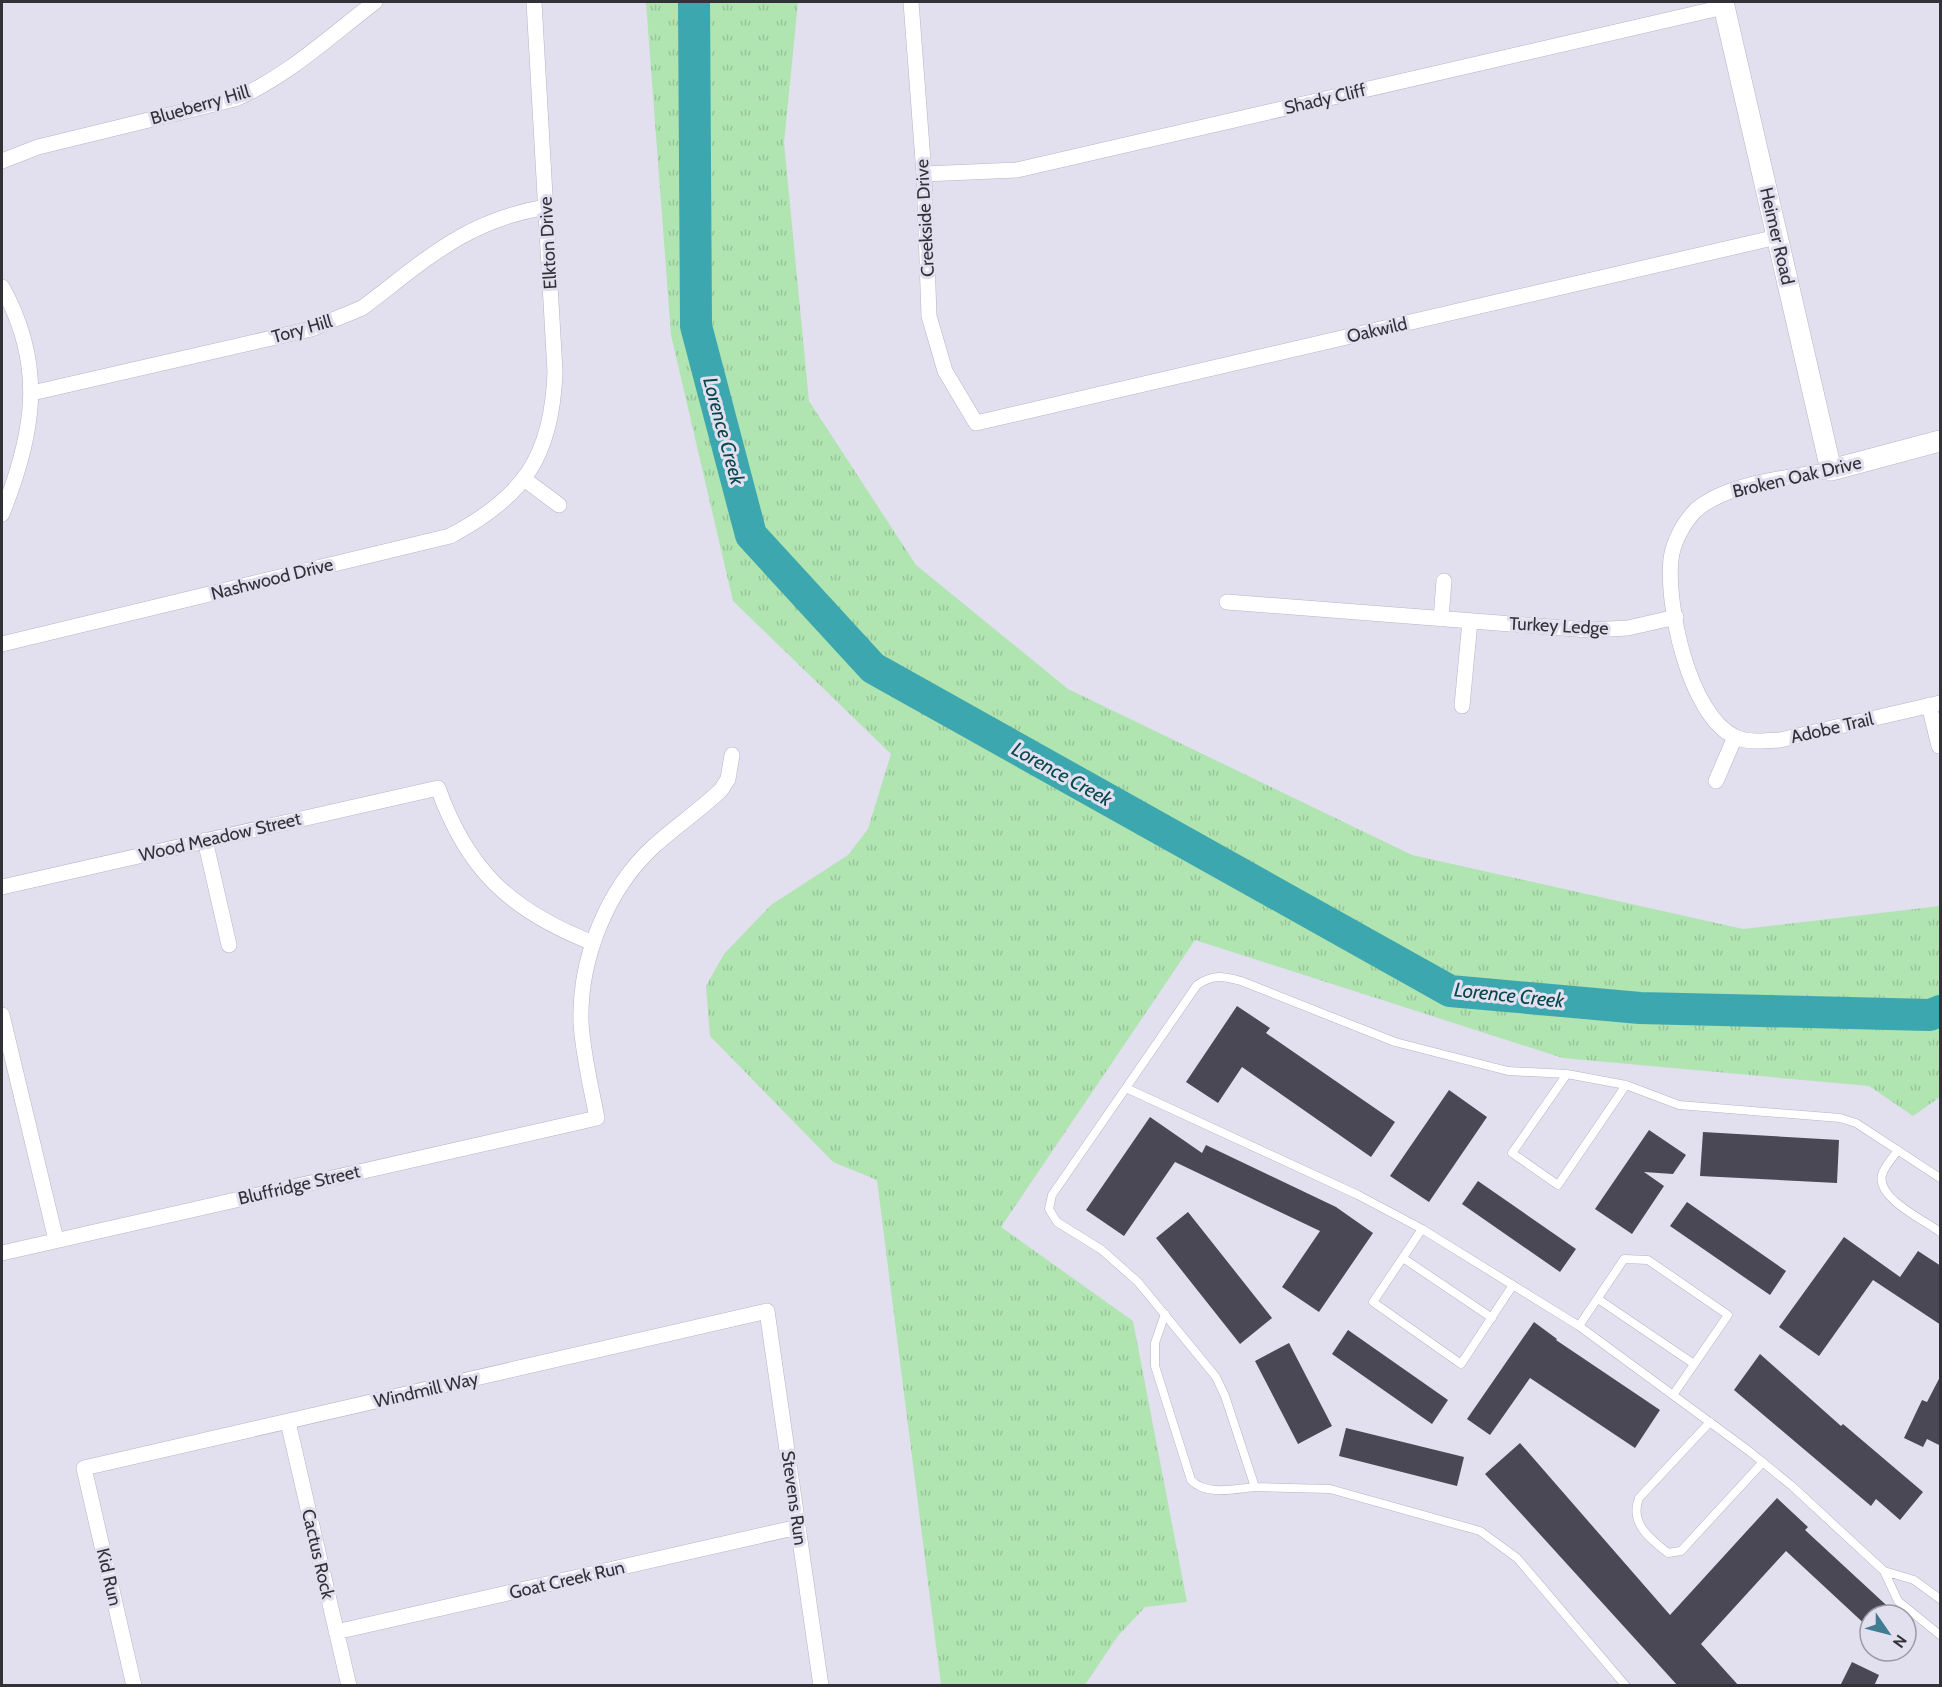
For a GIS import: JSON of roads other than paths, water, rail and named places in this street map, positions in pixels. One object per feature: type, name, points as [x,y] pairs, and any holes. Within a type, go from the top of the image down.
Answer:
[{"type":"street","name":"Blueberry Hill","points":[[2,161],[38,147],[235,99],[253,91],[286,70],[375,2]]},
{"type":"street","name":"Elkton Drive","points":[[524,479],[545,439],[554,405],[555,372],[534,2]]},
{"type":"street","name":"Creekside Drive","points":[[911,2],[924,174],[929,316],[934,340],[945,370],[976,423]]},
{"type":"street","name":"Shady Cliff","points":[[924,174],[1017,170],[1724,4]]},
{"type":"street","name":"Heimer Road","points":[[1724,4],[1831,470]]},
{"type":"street","name":"Tory Hill","points":[[32,393],[311,329],[337,320],[362,308],[465,232],[504,216],[546,207]]},
{"type":"street","name":"Oakwild","points":[[976,423],[1777,237]]},
{"type":"street","points":[[2,287],[19,322],[26,344],[32,393],[23,457],[2,514]]},
{"type":"street","name":"Broken Oak Drive","points":[[1676,617],[1671,557],[1680,532],[1695,511],[1717,496],[1737,489],[1831,470],[1941,441]]},
{"type":"street","points":[[524,479],[559,505]]},
{"type":"street","name":"Nashwood Drive","points":[[2,644],[450,536],[495,510],[524,479]]},
{"type":"street","points":[[1441,619],[1443,581]]},
{"type":"street","name":"Turkey Ledge","points":[[1227,602],[1589,630],[1628,628],[1676,617]]},
{"type":"street","points":[[1676,617],[1689,678],[1704,708],[1717,724],[1735,737],[1716,780]]},
{"type":"street","points":[[1462,706],[1470,621]]},
{"type":"street","name":"Adobe Trail","points":[[1735,737],[1762,742],[1780,740],[1935,704],[1940,746]]},
{"type":"street","points":[[593,943],[610,903],[622,883],[654,846],[721,790],[728,779],[732,755]]},
{"type":"street","name":"Wood Meadow Street","points":[[2,887],[438,789],[461,840],[497,885],[528,913],[556,929],[593,943]]},
{"type":"street","points":[[205,840],[229,945]]},
{"type":"street","name":"Bluffridge Street","points":[[2,1253],[597,1118],[581,1022],[584,988],[593,943]]},
{"type":"street","points":[[2,1015],[56,1240]]},
{"type":"street","name":"Windmill Way","points":[[84,1468],[767,1311]]},
{"type":"street","name":"Stevens Run","points":[[767,1311],[821,1686]]},
{"type":"street","name":"Cactus Rock","points":[[288,1422],[349,1686]]},
{"type":"street","name":"Kid Run","points":[[84,1468],[134,1686]]},
{"type":"street","name":"Goat Creek Run","points":[[336,1632],[798,1527]]},
{"type":"lane","points":[[1255,1487],[1225,1396],[1216,1377],[1138,1282],[1102,1250],[1058,1222],[1049,1209],[1052,1195],[1197,985],[1208,977],[1220,976],[1241,981],[1395,1042],[1508,1071],[1567,1074],[1626,1085],[1679,1105],[1840,1118],[1856,1123],[1941,1178]]},
{"type":"lane","points":[[1567,1074],[1512,1154],[1558,1185],[1626,1085]]},
{"type":"lane","points":[[1126,1088],[1358,1195],[1422,1229],[1579,1326],[1763,1462],[1884,1571],[1898,1601],[1941,1635]]},
{"type":"lane","points":[[1898,1150],[1882,1174],[1882,1188],[1890,1198],[1941,1232]]},
{"type":"lane","points":[[1422,1229],[1373,1302],[1461,1364],[1513,1285]]},
{"type":"lane","points":[[1403,1258],[1492,1318]]},
{"type":"lane","points":[[1579,1326],[1624,1259],[1648,1260],[1728,1315],[1673,1395]]},
{"type":"lane","points":[[1598,1299],[1695,1364]]},
{"type":"lane","points":[[1165,1314],[1155,1343],[1155,1366],[1191,1480],[1198,1488],[1210,1490],[1255,1487],[1330,1489],[1480,1530],[1517,1558],[1626,1686]]},
{"type":"lane","points":[[1710,1422],[1640,1498],[1635,1510],[1640,1527],[1668,1553],[1681,1551],[1763,1462]]},
{"type":"lane","points":[[1884,1571],[1914,1580],[1941,1599]]},
{"type":"waterway","name":"Lorence Creek","points":[[694,2],[696,326],[751,535],[873,668],[1450,991],[1640,1008],[1930,1015],[1940,1011]]}]
